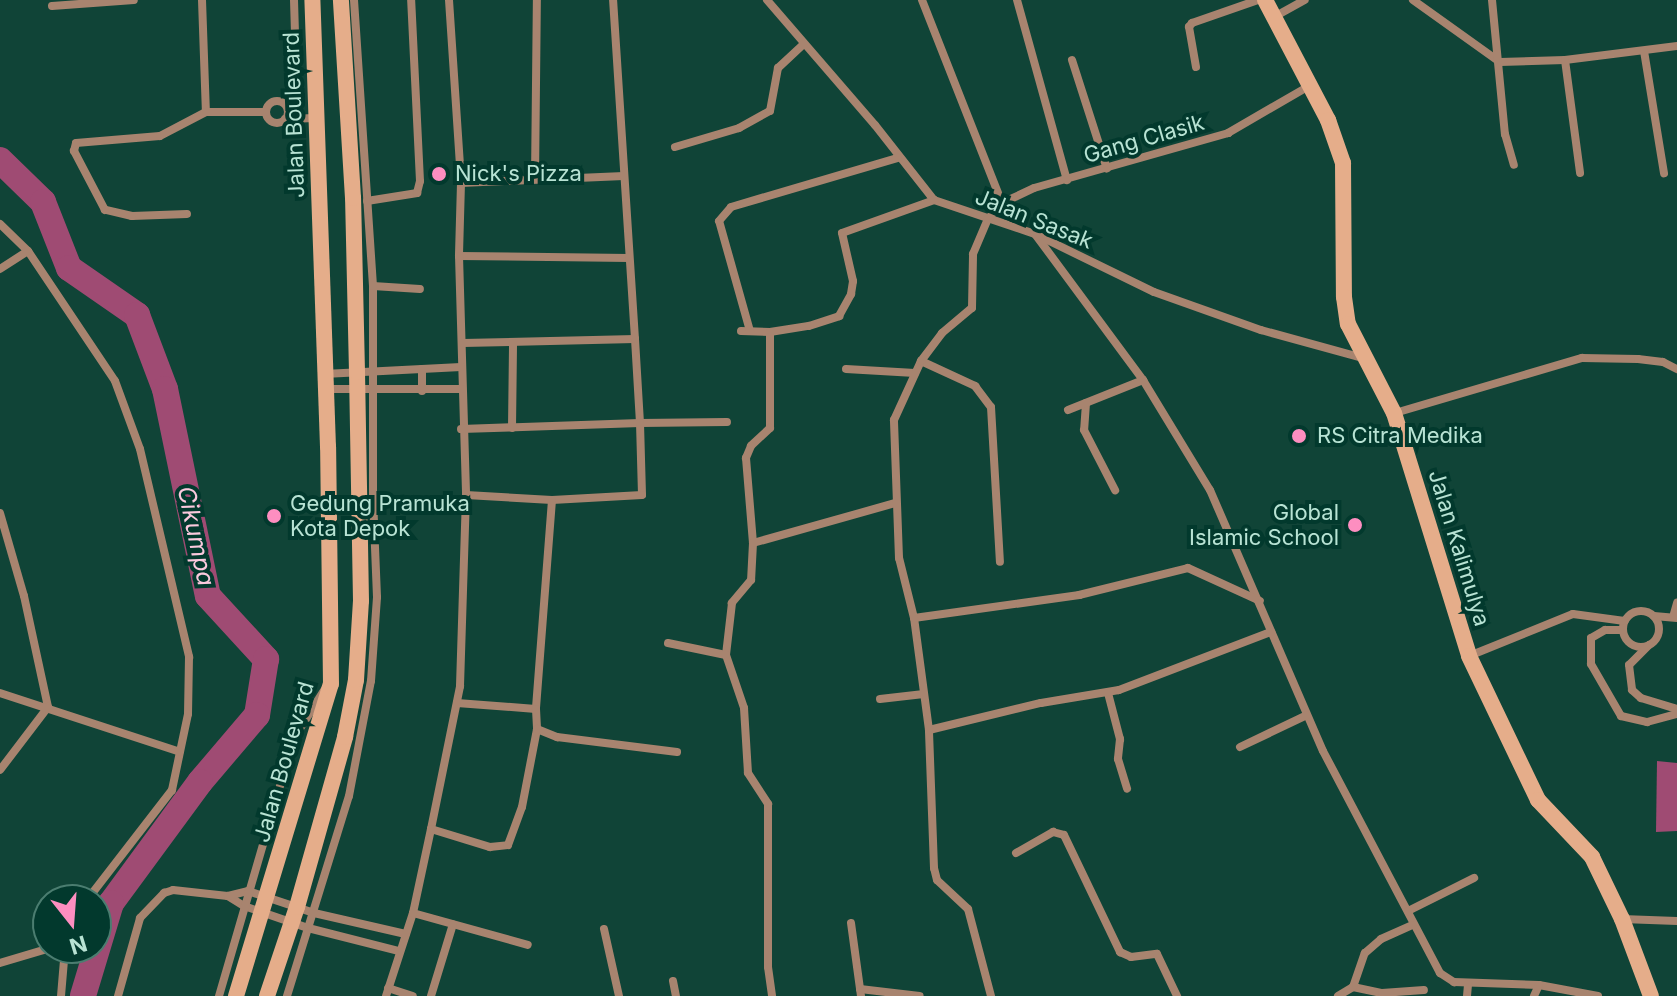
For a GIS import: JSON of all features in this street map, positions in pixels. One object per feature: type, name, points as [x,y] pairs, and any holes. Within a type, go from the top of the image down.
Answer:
[{"type":"main road","name":"Jalan Boulevard","points":[[236,996],[267,904],[331,684],[312,0]]},
{"type":"main road","points":[[267,996],[294,915],[345,737],[356,680],[361,601],[365,372],[341,0]]},
{"type":"main road","name":"Jalan Kalimulya","points":[[1265,0],[1328,120],[1343,163],[1344,297],[1348,324],[1394,413],[1469,656],[1538,800],[1592,857],[1622,919],[1651,996]]},
{"type":"street","points":[[52,6],[134,0]]},
{"type":"street","points":[[202,0],[206,112]]},
{"type":"street","points":[[294,0],[297,102]]},
{"type":"street","points":[[354,0],[373,286],[365,372]]},
{"type":"street","points":[[367,201],[417,193],[420,181],[411,0]]},
{"type":"street","points":[[413,996],[387,992],[413,913],[457,703],[466,495],[461,429],[461,183],[449,0]]},
{"type":"street","points":[[535,179],[537,0]]},
{"type":"street","points":[[466,495],[552,500],[642,495],[613,0]]},
{"type":"street","points":[[767,0],[875,125],[934,200],[842,233],[853,281],[851,294],[839,316],[809,326],[770,332],[746,331],[719,221],[731,207],[898,158]]},
{"type":"street","points":[[922,0],[1002,203]]},
{"type":"street","points":[[1017,0],[1067,180]]},
{"type":"street","points":[[1196,67],[1189,27],[1192,23],[1258,0]]},
{"type":"street","points":[[1272,18],[1305,0]]},
{"type":"street","points":[[1413,0],[1500,62],[1565,60],[1677,46]]},
{"type":"street","points":[[1492,0],[1505,134],[1514,165]]},
{"type":"street","points":[[675,147],[739,128],[770,111],[778,68],[804,44]]},
{"type":"street","points":[[1644,51],[1664,173]]},
{"type":"street","points":[[1072,60],[1107,169]]},
{"type":"street","points":[[1565,60],[1580,173]]},
{"type":"street","name":"Gang Clasik","points":[[991,996],[968,909],[937,880],[934,868],[929,730],[914,618],[899,558],[894,420],[921,361],[942,333],[972,308],[973,254],[988,219],[1002,203],[1034,188],[1228,133],[1309,86]]},
{"type":"street","points":[[266,112],[272,102],[297,102],[316,109]]},
{"type":"street","points":[[282,102],[288,110],[285,119]]},
{"type":"street","points":[[266,112],[272,122],[316,109]]},
{"type":"street","points":[[187,214],[132,216],[105,210],[74,147],[86,140],[160,136],[206,112],[266,112]]},
{"type":"street","points":[[461,183],[624,176]]},
{"type":"street","name":"Jalan Sasak","points":[[934,200],[1035,234],[1154,292],[1261,330],[1365,359]]},
{"type":"street","points":[[0,224],[28,251],[115,381],[140,449],[189,657],[188,714],[172,790],[99,884]]},
{"type":"street","points":[[1035,234],[1143,380],[1210,490],[1307,715],[1408,911],[1412,925],[1445,980],[1468,984],[1539,985],[1598,996]]},
{"type":"street","points":[[0,269],[28,251]]},
{"type":"street","points":[[459,256],[629,258]]},
{"type":"street","points":[[373,286],[420,289]]},
{"type":"street","points":[[770,332],[770,428],[751,446],[746,458],[753,543],[751,580],[732,603],[726,655],[744,708],[748,773],[768,804],[768,967],[772,996]]},
{"type":"street","points":[[463,343],[635,339]]},
{"type":"street","points":[[512,428],[513,343]]},
{"type":"street","points":[[1394,413],[1582,358],[1638,359],[1663,362],[1677,369]]},
{"type":"street","points":[[921,361],[975,386],[991,407],[1000,562]]},
{"type":"street","points":[[324,382],[365,372],[461,367]]},
{"type":"street","points":[[422,369],[422,391]]},
{"type":"street","points":[[846,369],[915,373]]},
{"type":"street","points":[[1068,410],[1143,380]]},
{"type":"street","points":[[324,382],[365,390],[462,389]]},
{"type":"street","points":[[287,996],[349,796],[371,681],[377,597],[365,390]]},
{"type":"street","points":[[1086,403],[1084,430],[1115,490]]},
{"type":"street","points":[[461,429],[727,422]]},
{"type":"street","points":[[431,829],[490,847],[508,845],[522,807],[537,729],[552,500]]},
{"type":"street","points":[[753,543],[895,503]]},
{"type":"street","points":[[0,513],[24,596],[48,707],[0,770]]},
{"type":"street","points":[[914,618],[1079,595],[1188,568],[1260,601]]},
{"type":"street","points":[[1677,603],[1675,617],[1640,612],[1624,626],[1605,630],[1591,638],[1591,664],[1621,716],[1647,722],[1677,711]]},
{"type":"street","points":[[1469,656],[1573,614],[1624,626]]},
{"type":"street","points":[[1654,616],[1659,633],[1629,665],[1632,690],[1641,698],[1677,711]]},
{"type":"street","points":[[1624,626],[1629,643],[1649,645]]},
{"type":"street","points":[[929,730],[1041,703],[1108,693],[1271,632]]},
{"type":"street","points":[[668,643],[726,655]]},
{"type":"street","points":[[219,996],[294,738],[318,696],[331,684]]},
{"type":"street","points":[[0,693],[180,752]]},
{"type":"street","points":[[1108,693],[1120,739],[1118,759],[1127,789]]},
{"type":"street","points":[[880,699],[924,694]]},
{"type":"street","points":[[457,703],[536,709]]},
{"type":"street","points":[[1240,747],[1307,715]]},
{"type":"street","points":[[537,729],[557,737],[677,752]]},
{"type":"street","points":[[1016,853],[1053,832],[1064,835],[1120,952],[1131,957],[1157,954],[1177,996]]},
{"type":"street","points":[[1408,911],[1474,878]]},
{"type":"street","points":[[118,996],[146,910],[173,890],[228,896],[248,891],[267,904],[294,915],[308,928],[399,951]]},
{"type":"street","points":[[228,896],[244,906],[267,904],[294,915],[314,913],[406,934]]},
{"type":"street","points":[[413,913],[528,945]]},
{"type":"street","points":[[1622,919],[1677,921]]},
{"type":"street","points":[[353,939],[357,923]]},
{"type":"street","points":[[851,923],[860,992],[920,996]]},
{"type":"street","points":[[431,996],[453,924]]},
{"type":"street","points":[[1338,996],[1353,987],[1365,953],[1381,939],[1412,925]]},
{"type":"street","points":[[604,929],[619,996]]},
{"type":"street","points":[[0,963],[32,953]]},
{"type":"street","points":[[61,996],[64,964]]},
{"type":"street","points":[[673,981],[676,996]]},
{"type":"street","points":[[1467,996],[1468,984]]},
{"type":"street","points":[[1534,996],[1539,985]]},
{"type":"street","points":[[1353,987],[1382,993],[1424,990]]},
{"type":"shaded area","points":[[1657,761],[1677,763],[1677,831],[1656,832]]},
{"type":"waterway","name":"Cikumpa","points":[[0,160],[43,202],[69,268],[137,315],[165,389],[208,596],[266,659],[257,715],[200,782],[111,903],[83,996]]},
{"type":"place","name":"Nick's Pizza","points":[[439,174]]},
{"type":"place","name":"RS Citra Medika","points":[[1299,436]]},
{"type":"place","name":"Gedung Pramuka Kota Depok","points":[[274,516]]},
{"type":"place","name":"Global Islamic School","points":[[1355,525]]}]
